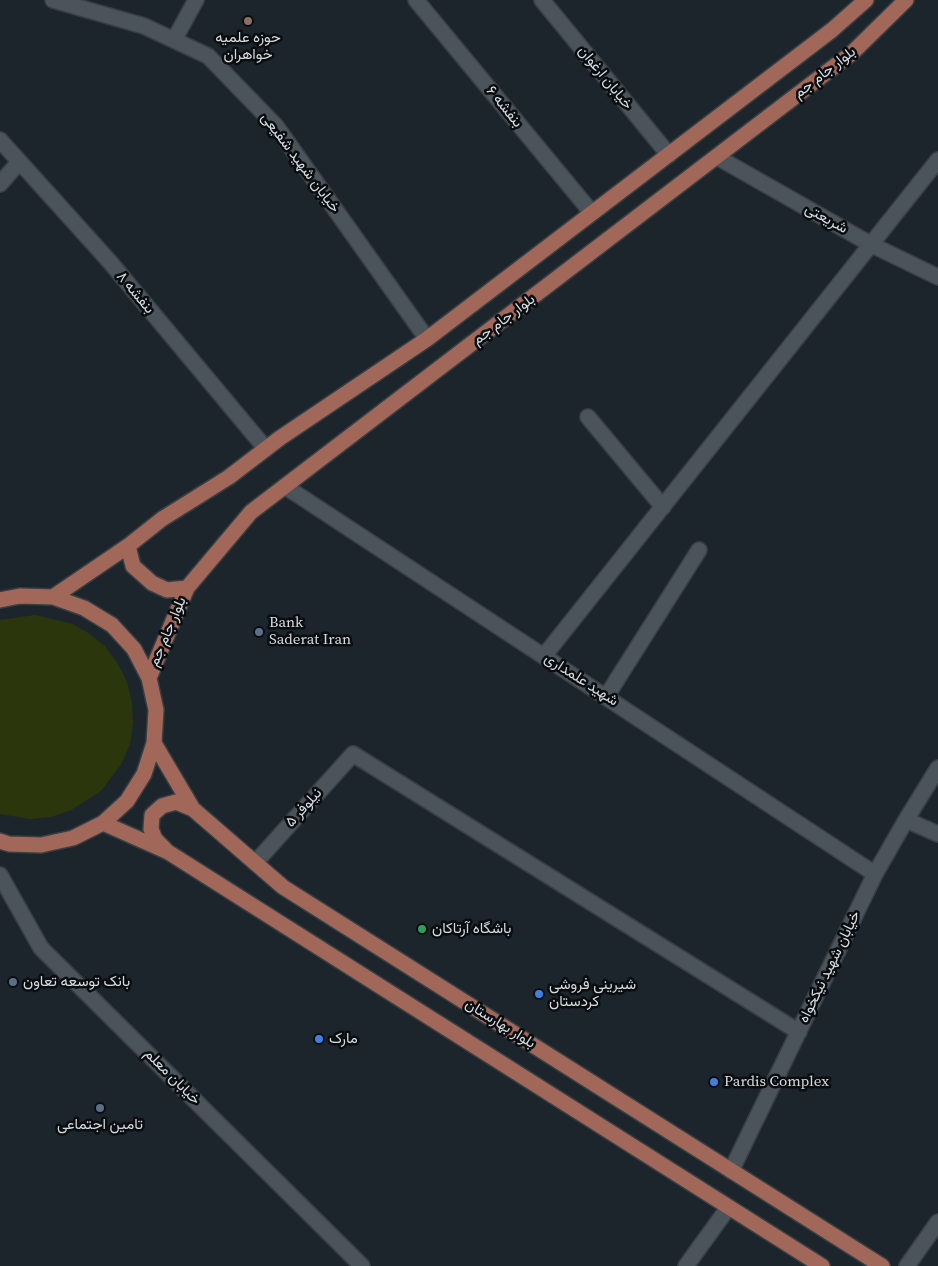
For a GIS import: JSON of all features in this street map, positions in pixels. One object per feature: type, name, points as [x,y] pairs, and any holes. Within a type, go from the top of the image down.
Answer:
[{"type":"main road","name":"بلوار جام جم","points":[[53,597],[128,546],[162,518],[229,477],[266,449],[427,339],[832,30],[866,0]]},
{"type":"main road","name":"بلوار جام جم","points":[[149,678],[186,588],[251,512],[852,53],[906,0]]},
{"type":"main road","points":[[128,546],[133,566],[152,583],[167,590],[186,588]]},
{"type":"main road","points":[[0,600],[20,596],[53,597],[84,608],[112,625],[134,649],[149,678],[156,710],[154,743],[144,774],[127,801],[103,823],[73,838],[42,845],[9,844],[0,841]]},
{"type":"main road","name":"بلوار بهارستان","points":[[154,743],[194,809],[283,887],[882,1266]]},
{"type":"main road","points":[[168,852],[155,839],[151,830],[152,815],[162,806],[176,802],[194,809]]},
{"type":"main road","points":[[103,823],[168,852],[822,1266]]},
{"type":"street","name":"خیابان شهید شفیعی","points":[[53,0],[144,26],[208,56],[276,126],[427,339]]},
{"type":"street","points":[[174,40],[196,0]]},
{"type":"street","name":"بنفشه ۶","points":[[416,0],[592,214]]},
{"type":"street","name":"خیابان ارغوان","points":[[542,0],[669,155]]},
{"type":"street","name":"بنفشه ۸","points":[[0,140],[110,262],[266,449]]},
{"type":"street","name":"شریعتی","points":[[716,157],[872,244],[938,277]]},
{"type":"street","points":[[544,656],[938,160]]},
{"type":"street","points":[[0,184],[19,162]]},
{"type":"street","points":[[588,417],[663,507]]},
{"type":"street","name":"شهید علمداری","points":[[286,487],[876,874]]},
{"type":"street","points":[[606,696],[699,550]]},
{"type":"street","name":"نیلوفر ۵","points":[[255,863],[353,754],[799,1032]]},
{"type":"street","name":"خیابان شهید نیکخواه","points":[[731,1171],[876,874],[938,768]]},
{"type":"street","points":[[906,820],[938,834]]},
{"type":"street","name":"خیابان معلم","points":[[0,875],[41,948],[362,1266]]},
{"type":"street","points":[[686,1266],[728,1208]]},
{"type":"street","points":[[907,1266],[938,1222]]},
{"type":"green space","points":[[35,615],[73,624],[105,646],[118,664],[127,682],[132,702],[133,723],[130,744],[122,763],[101,791],[71,810],[51,817],[30,819],[0,814],[0,620]]},
{"type":"place","name":"حوزه علمیه خواهران","points":[[248,21]]},
{"type":"place","name":"Bank Saderat Iran","points":[[259,632]]},
{"type":"place","name":"باشگاه آرتاکان","points":[[422,929]]},
{"type":"place","name":"بانک توسعه تعاون","points":[[13,982]]},
{"type":"place","name":"شیرینی فروشی کردستان","points":[[539,994]]},
{"type":"place","name":"مارک","points":[[319,1039]]},
{"type":"place","name":"Pardis Complex","points":[[714,1082]]},
{"type":"place","name":"تامین اجتماعی","points":[[100,1108]]}]
